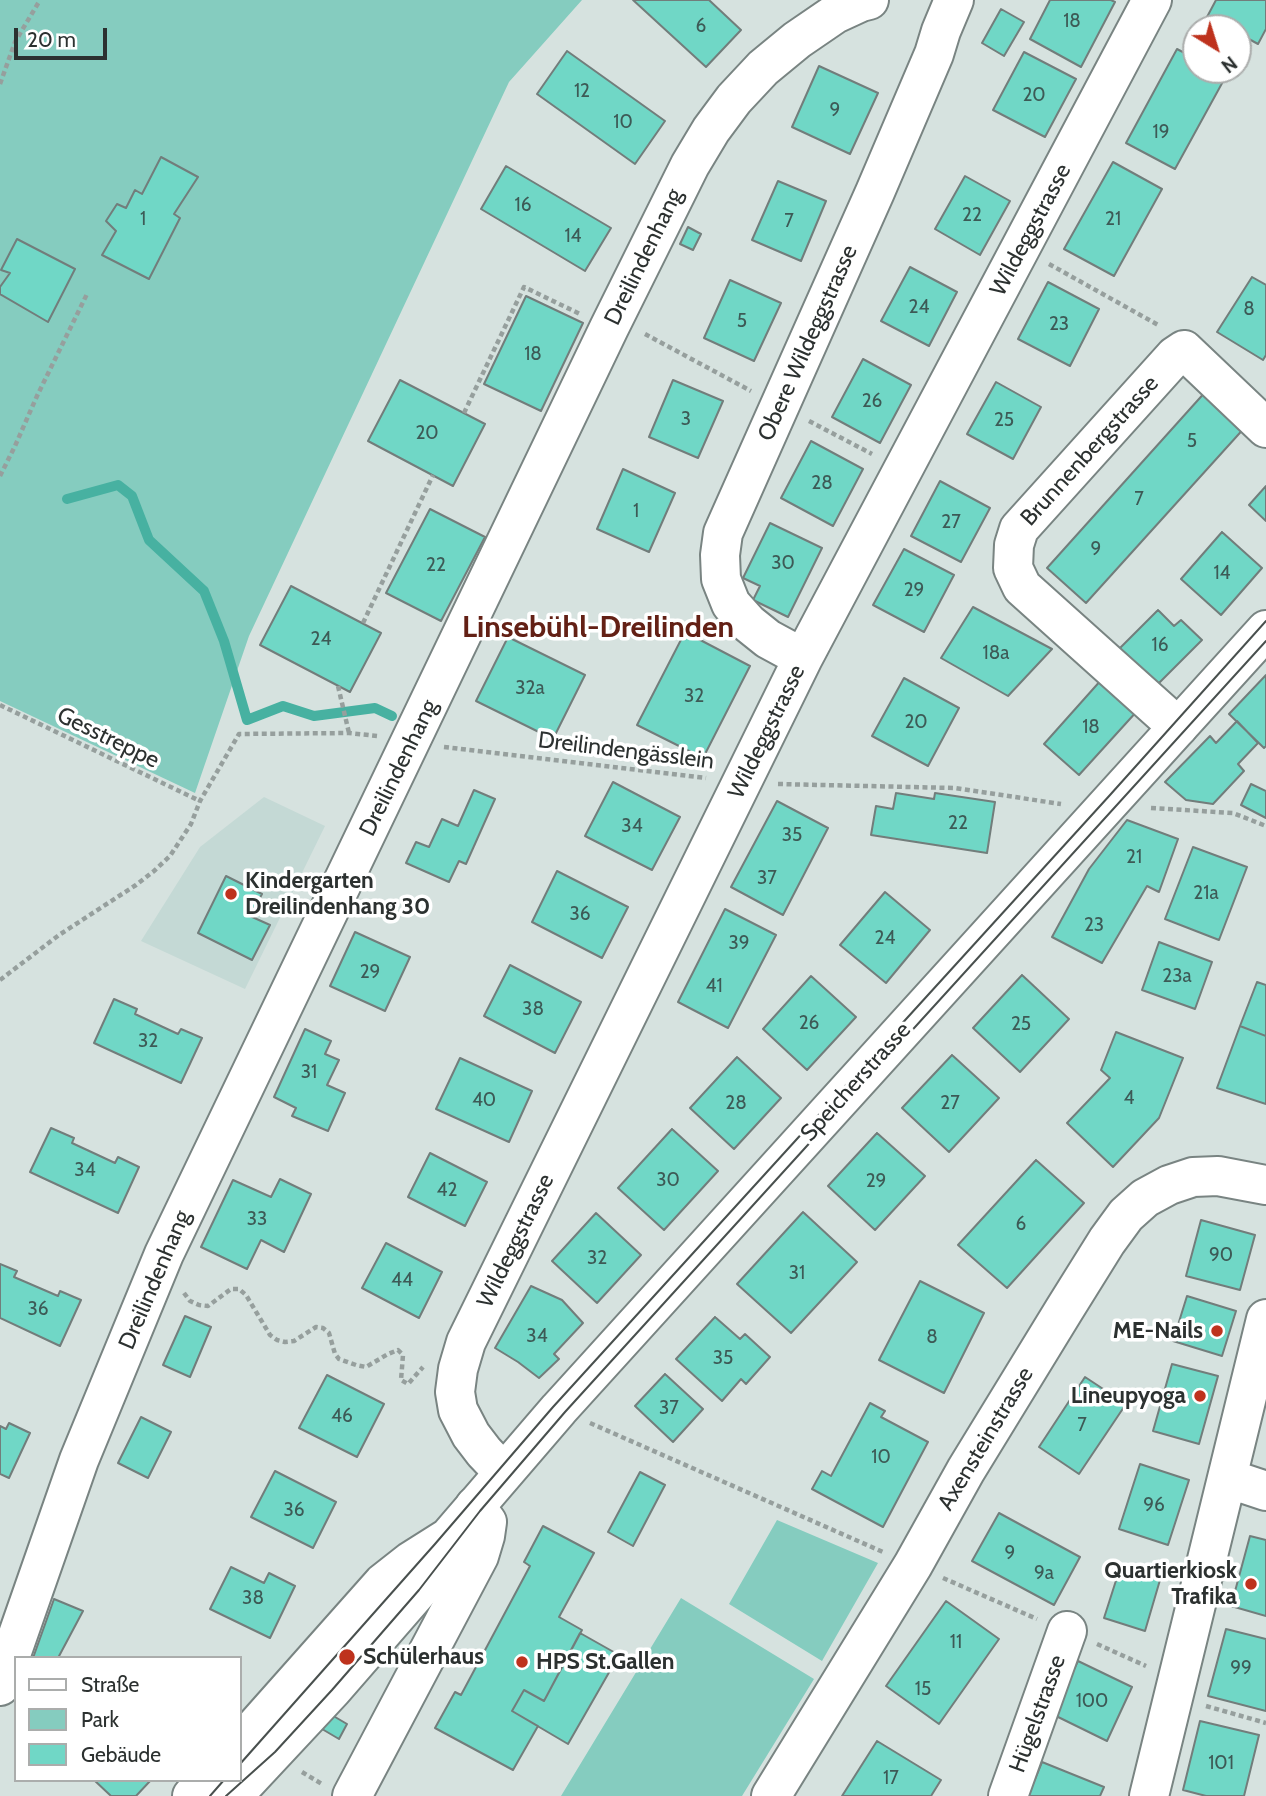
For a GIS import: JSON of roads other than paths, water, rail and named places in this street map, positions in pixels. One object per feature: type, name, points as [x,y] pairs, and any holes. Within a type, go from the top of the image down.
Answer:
[{"type":"street","name":"Dreilindenhang","points":[[0,1686],[79,1460],[164,1254],[690,165],[734,99],[763,68],[835,14],[869,0]]},
{"type":"street","name":"Wildeggstrasse","points":[[503,1472],[471,1435],[458,1410],[455,1392],[466,1342],[803,658],[1152,0]]},
{"type":"street","name":"Obere Wildeggstrasse","points":[[803,658],[777,644],[748,623],[731,604],[721,579],[723,533],[934,54],[944,2]]},
{"type":"street","name":"Brunnenbergstrasse","points":[[1178,727],[1022,587],[1013,568],[1014,545],[1019,529],[1175,356],[1184,350],[1266,428]]},
{"type":"street","name":"Speicherstrasse","points":[[242,1742],[383,1583],[449,1537],[503,1472],[1266,630]]},
{"type":"street","name":"Axensteinstrasse","points":[[771,1796],[1057,1321],[1126,1215],[1146,1198],[1169,1185],[1193,1177],[1218,1176],[1266,1185]]},
{"type":"street","points":[[1149,1796],[1266,1319]]},
{"type":"street","points":[[1227,1478],[1266,1491]]},
{"type":"street","points":[[341,1793],[479,1556],[486,1522],[475,1506]]},
{"type":"street","name":"Speicherstrasse","points":[[233,1796],[419,1591],[441,1562],[449,1537]]},
{"type":"street","name":"Hügelstrasse","points":[[1008,1796],[1067,1632]]},
{"type":"street","points":[[192,1796],[204,1782]]},
{"type":"waterway","points":[[67,499],[118,485],[132,496],[149,540],[204,591],[224,641],[247,720],[283,706],[314,716],[375,708],[392,716]]},
{"type":"tram line","points":[[242,1762],[553,1407],[1266,621]]},
{"type":"tram line","points":[[242,1782],[275,1752],[332,1690],[419,1590],[480,1511],[565,1412],[1266,641]]},
{"type":"tram line","points":[[210,1796],[222,1782]]},
{"type":"tram line","points":[[226,1796],[242,1782]]},
{"type":"place","name":"Kindergarten Dreilindenhang 30","points":[[231,894]]},
{"type":"place","name":"ME-Nails","points":[[1217,1331]]},
{"type":"place","name":"Lineupyoga","points":[[1200,1396]]},
{"type":"place","name":"Quartierkiosk Trafika","points":[[1251,1584]]},
{"type":"place","name":"Schülerhaus","points":[[347,1657]]},
{"type":"place","name":"HPS St.Gallen","points":[[522,1662]]},
{"type":"district","name":"Linsebühl-Dreilinden","points":[[598,628]]}]
